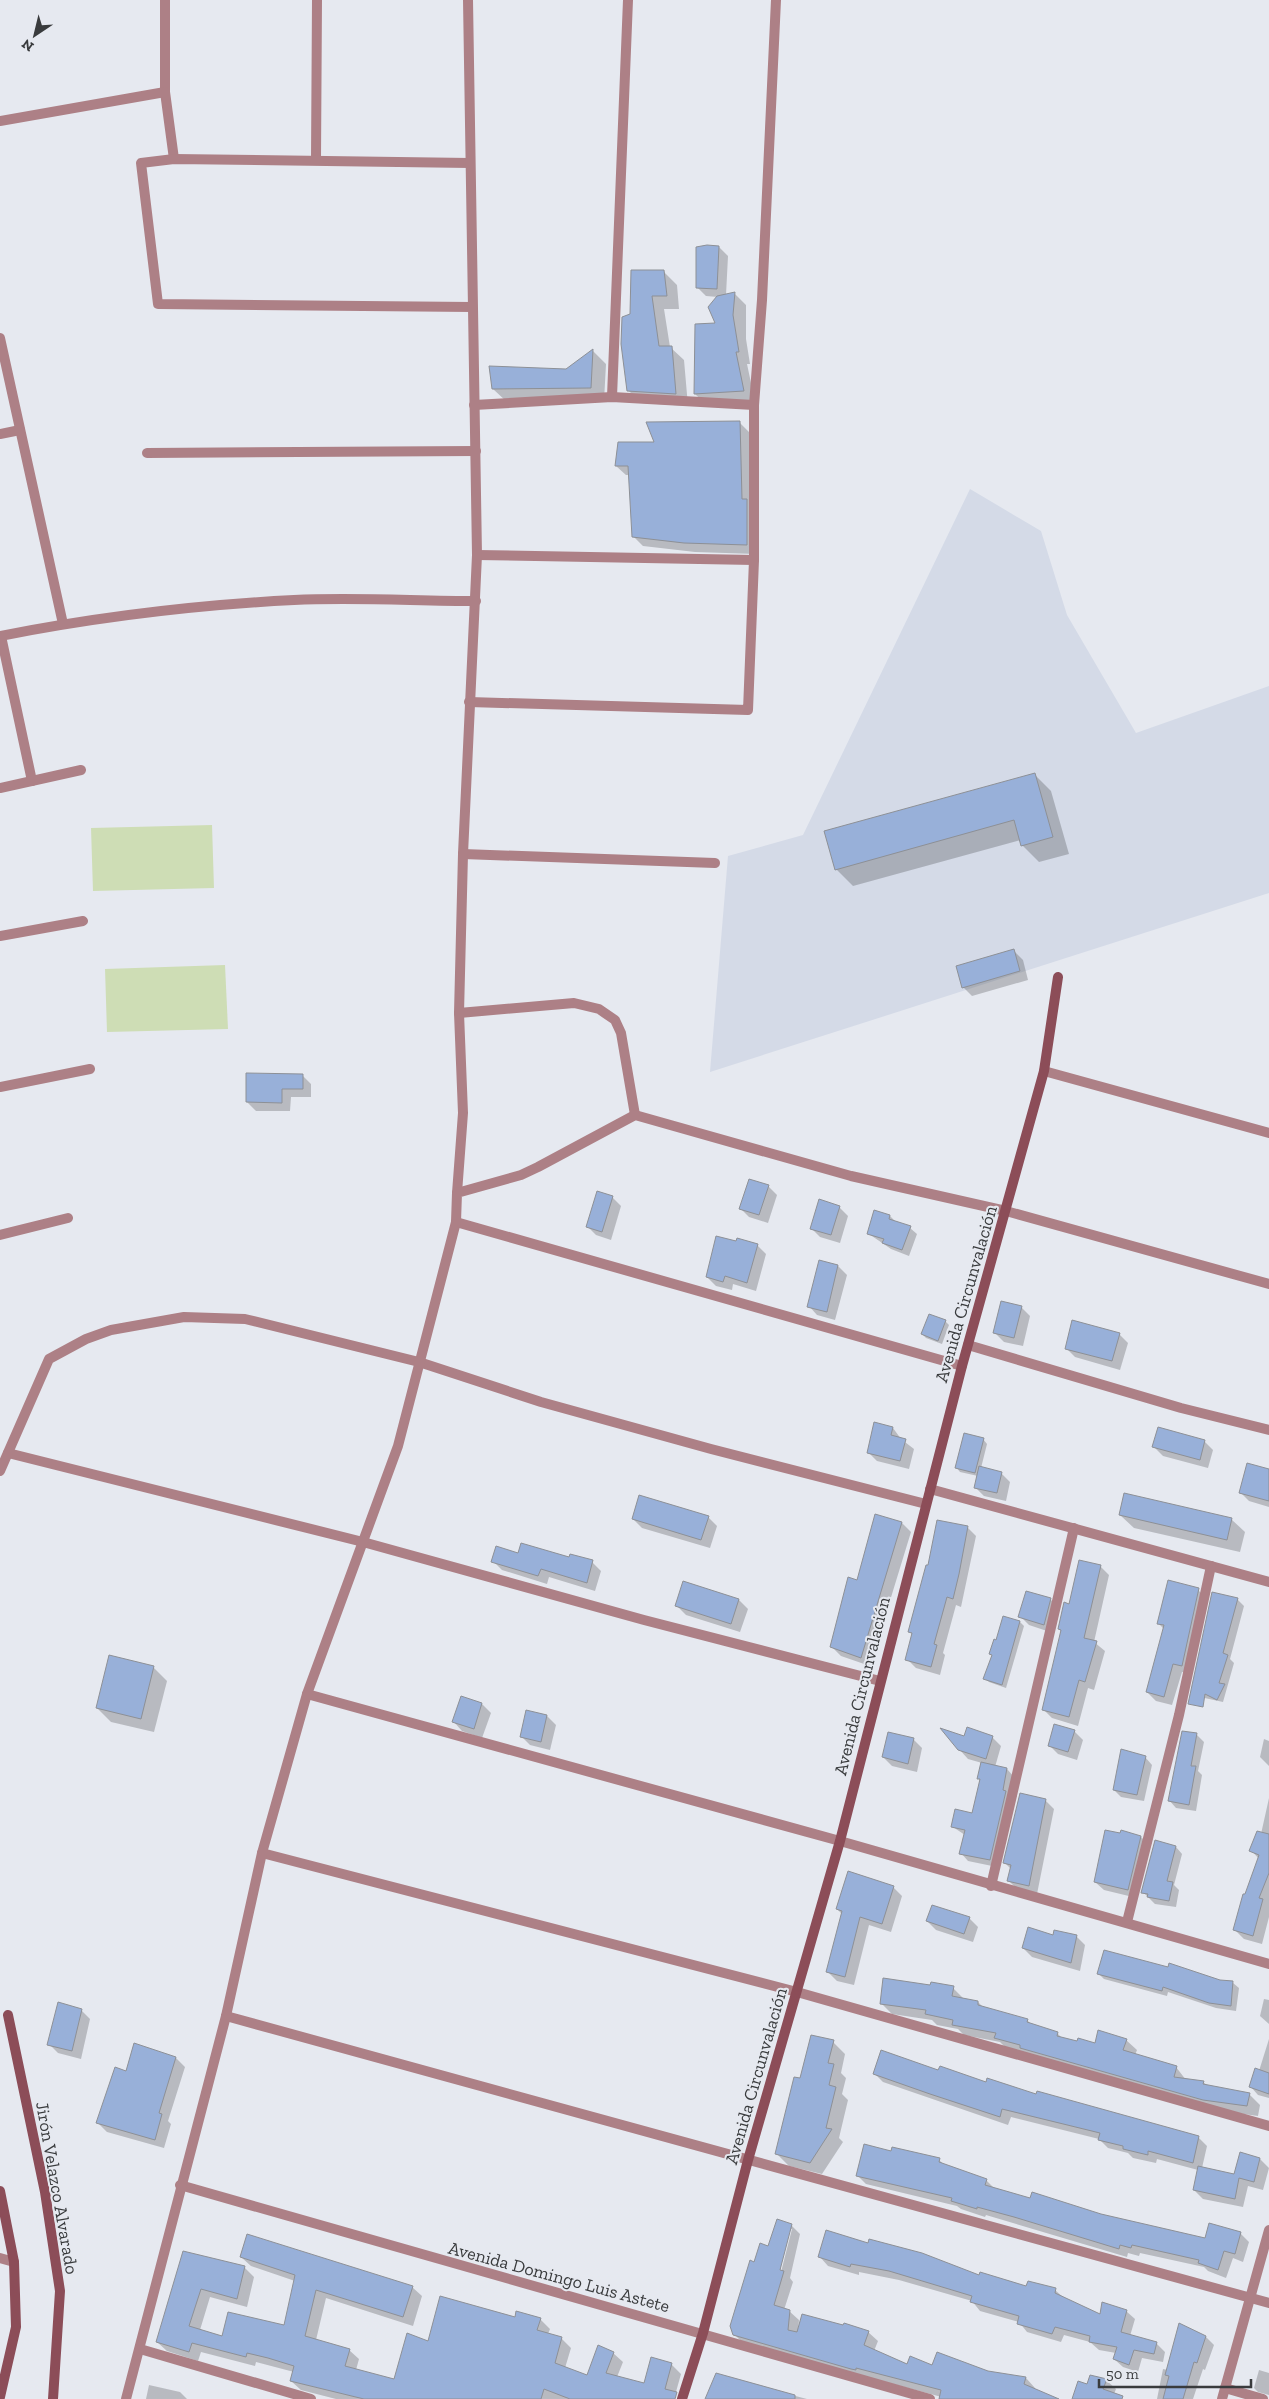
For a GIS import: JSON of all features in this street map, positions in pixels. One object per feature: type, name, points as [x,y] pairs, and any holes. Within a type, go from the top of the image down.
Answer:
[{"type":"street","points":[[165,0],[165,92],[174,159]]},
{"type":"street","points":[[316,159],[317,0]]},
{"type":"street","points":[[126,2399],[180,2185],[226,2016],[262,1853],[307,1694],[398,1446],[456,1222],[463,1113],[460,1014],[463,854],[477,555],[468,0]]},
{"type":"street","points":[[612,397],[628,0]]},
{"type":"street","points":[[469,702],[748,710],[754,560],[754,404],[762,300],[776,0]]},
{"type":"street","points":[[0,121],[165,92]]},
{"type":"street","points":[[470,163],[316,159],[174,159],[141,163],[158,304],[472,307]]},
{"type":"street","points":[[0,338],[63,624]]},
{"type":"street","points":[[474,405],[612,397],[754,404]]},
{"type":"street","points":[[0,434],[20,430]]},
{"type":"street","points":[[147,453],[476,451]]},
{"type":"street","points":[[477,555],[754,560]]},
{"type":"street","points":[[32,781],[0,636],[63,624],[188,608],[295,600],[476,601]]},
{"type":"street","points":[[0,788],[81,770]]},
{"type":"street","points":[[463,854],[714,863]]},
{"type":"street","points":[[0,936],[83,921]]},
{"type":"street","name":"Avenida Circunvalación","points":[[682,2399],[703,2333],[748,2160],[840,1841],[962,1366],[1044,1071],[1058,977]]},
{"type":"street","points":[[460,1014],[574,1003],[599,1009],[615,1020],[621,1033],[635,1114]]},
{"type":"street","points":[[0,1086],[90,1069]]},
{"type":"street","points":[[1044,1071],[1269,1133]]},
{"type":"street","points":[[457,1192],[521,1174],[538,1167],[635,1114],[851,1176],[1006,1211],[1269,1284]]},
{"type":"street","points":[[0,1236],[68,1218]]},
{"type":"street","points":[[456,1222],[962,1366]]},
{"type":"street","points":[[0,1472],[49,1359],[86,1339],[111,1330],[184,1316],[246,1319],[419,1362],[541,1402],[711,1449],[926,1504]]},
{"type":"street","points":[[968,1345],[1181,1408],[1269,1430]]},
{"type":"street","points":[[8,1453],[363,1542],[644,1620],[880,1681]]},
{"type":"street","points":[[930,1489],[1269,1582]]},
{"type":"street","points":[[991,1886],[1074,1528]]},
{"type":"street","points":[[1127,1922],[1179,1715],[1211,1566]]},
{"type":"street","points":[[307,1694],[840,1841],[991,1886],[1127,1922],[1269,1964]]},
{"type":"street","points":[[262,1853],[797,1992],[1269,2126]]},
{"type":"street","name":"Jirón Velazco Alvarado","points":[[8,2015],[45,2192],[60,2291],[53,2399]]},
{"type":"street","points":[[226,2016],[1269,2303]]},
{"type":"street","name":"Avenida Domingo Luis Astete","points":[[180,2185],[469,2270],[703,2333],[930,2399]]},
{"type":"street","points":[[0,2191],[14,2262],[16,2327],[0,2397]]},
{"type":"street","points":[[1222,2399],[1269,2230]]},
{"type":"street","points":[[0,2258],[14,2262]]},
{"type":"street","points":[[140,2349],[311,2399]]},
{"type":"street","points":[[1225,2388],[1262,2399]]},
{"type":"shaded area","points":[[970,489],[1041,531],[1067,615],[1136,733],[1269,686],[1269,893],[710,1072],[728,856],[803,835]]},
{"type":"green space","points":[[212,825],[214,888],[93,891],[91,828]]},
{"type":"green space","points":[[225,965],[228,1029],[107,1032],[105,969]]},
{"type":"building","points":[[707,245],[719,246],[717,289],[696,288],[696,247]]},
{"type":"building","points":[[631,270],[664,270],[667,296],[652,296],[659,346],[672,346],[676,394],[627,391],[621,344],[622,317],[630,314]]},
{"type":"building","points":[[735,292],[733,315],[739,352],[736,352],[744,391],[694,394],[695,324],[715,323],[708,307],[717,296]]},
{"type":"building","points":[[593,349],[591,388],[492,389],[489,366],[566,369]]},
{"type":"building","points":[[740,421],[742,499],[747,499],[747,545],[684,543],[632,537],[628,466],[615,466],[618,442],[654,442],[646,422]]},
{"type":"building","points":[[1035,773],[1053,837],[1021,846],[1014,820],[835,870],[824,831]]},
{"type":"building","points":[[1014,949],[1020,971],[962,988],[956,966]]},
{"type":"building","points":[[246,1073],[303,1074],[303,1089],[282,1089],[282,1103],[246,1102]]},
{"type":"building","points":[[749,1179],[769,1185],[759,1215],[739,1209]]},
{"type":"building","points":[[597,1191],[613,1196],[602,1232],[586,1227]]},
{"type":"building","points":[[819,1199],[840,1206],[831,1235],[810,1229]]},
{"type":"building","points":[[874,1210],[890,1215],[889,1219],[911,1226],[902,1250],[882,1243],[884,1239],[867,1234]]},
{"type":"building","points":[[716,1236],[736,1241],[737,1238],[758,1244],[747,1283],[725,1276],[723,1282],[706,1277]]},
{"type":"building","points":[[819,1260],[838,1265],[827,1312],[807,1307]]},
{"type":"building","points":[[1001,1301],[1022,1306],[1014,1338],[993,1333]]},
{"type":"building","points":[[929,1314],[946,1320],[938,1341],[921,1334]]},
{"type":"building","points":[[1072,1320],[1120,1333],[1112,1361],[1065,1349]]},
{"type":"building","points":[[874,1422],[893,1427],[891,1435],[906,1439],[900,1461],[867,1453]]},
{"type":"building","points":[[1158,1427],[1205,1440],[1200,1460],[1152,1447]]},
{"type":"building","points":[[964,1433],[984,1438],[975,1473],[955,1468]]},
{"type":"building","points":[[1247,1463],[1269,1469],[1269,1501],[1239,1493]]},
{"type":"building","points":[[979,1466],[1002,1472],[997,1493],[974,1488]]},
{"type":"building","points":[[1124,1493],[1232,1518],[1227,1540],[1119,1515]]},
{"type":"building","points":[[639,1495],[709,1516],[701,1540],[632,1519]]},
{"type":"building","points":[[875,1514],[902,1522],[861,1658],[830,1647],[848,1577],[857,1580]]},
{"type":"building","points":[[937,1520],[968,1526],[953,1599],[947,1597],[934,1644],[937,1645],[931,1667],[905,1660],[912,1633],[908,1632],[926,1565],[928,1565]]},
{"type":"building","points":[[521,1543],[569,1557],[570,1554],[593,1560],[587,1583],[541,1569],[538,1576],[491,1562],[496,1546],[518,1553]]},
{"type":"building","points":[[1079,1560],[1101,1565],[1084,1638],[1097,1641],[1085,1682],[1079,1680],[1069,1717],[1042,1710],[1061,1630],[1058,1629],[1064,1602],[1069,1604]]},
{"type":"building","points":[[1168,1580],[1199,1588],[1182,1666],[1173,1664],[1164,1697],[1146,1692],[1164,1625],[1157,1624]]},
{"type":"building","points":[[683,1581],[739,1599],[731,1624],[675,1606]]},
{"type":"building","points":[[1026,1591],[1051,1598],[1044,1625],[1018,1617]]},
{"type":"building","points":[[1212,1592],[1238,1598],[1223,1653],[1228,1655],[1219,1683],[1225,1684],[1217,1700],[1205,1694],[1203,1707],[1188,1704]]},
{"type":"building","points":[[1003,1616],[1020,1621],[1002,1685],[983,1679],[992,1655],[989,1654],[994,1639],[996,1640]]},
{"type":"building","points":[[109,1655],[154,1666],[141,1719],[96,1708]]},
{"type":"building","points":[[461,1696],[482,1703],[474,1729],[452,1722]]},
{"type":"building","points":[[526,1710],[547,1715],[541,1742],[520,1737]]},
{"type":"building","points":[[1054,1724],[1075,1730],[1068,1752],[1048,1746]]},
{"type":"building","points":[[967,1727],[993,1736],[986,1759],[958,1750],[940,1728],[964,1736]]},
{"type":"building","points":[[1182,1731],[1197,1733],[1191,1766],[1196,1766],[1189,1805],[1168,1801]]},
{"type":"building","points":[[888,1732],[914,1738],[908,1764],[882,1757]]},
{"type":"building","points":[[1121,1749],[1146,1756],[1137,1795],[1113,1790]]},
{"type":"building","points":[[981,1762],[1007,1768],[1003,1790],[1006,1791],[990,1860],[959,1854],[965,1830],[951,1827],[955,1809],[972,1813],[980,1779],[977,1779]]},
{"type":"building","points":[[1020,1793],[1046,1799],[1029,1886],[1007,1881],[1011,1865],[1003,1863]]},
{"type":"building","points":[[1105,1830],[1120,1833],[1121,1830],[1141,1836],[1128,1890],[1094,1882]]},
{"type":"building","points":[[1257,1831],[1269,1834],[1269,1873],[1259,1898],[1263,1899],[1253,1936],[1233,1930],[1243,1894],[1245,1894],[1259,1855],[1249,1851]]},
{"type":"building","points":[[1155,1840],[1176,1846],[1167,1881],[1173,1882],[1169,1901],[1147,1897],[1148,1894],[1141,1893]]},
{"type":"building","points":[[848,1871],[894,1886],[882,1924],[860,1917],[845,1977],[826,1972],[842,1911],[836,1909]]},
{"type":"building","points":[[932,1905],[970,1917],[964,1934],[926,1921]]},
{"type":"building","points":[[1028,1927],[1053,1935],[1054,1930],[1077,1935],[1071,1963],[1022,1948]]},
{"type":"building","points":[[1104,1950],[1168,1967],[1169,1963],[1220,1980],[1233,1981],[1231,2006],[1209,2003],[1163,1987],[1162,1991],[1097,1974]]},
{"type":"building","points":[[883,1978],[930,1985],[931,1982],[954,1986],[952,1996],[978,2001],[978,2005],[1028,2019],[1027,2022],[1058,2032],[1057,2036],[1077,2041],[1078,2038],[1095,2043],[1098,2030],[1127,2039],[1123,2050],[1177,2066],[1174,2077],[1204,2081],[1203,2084],[1250,2093],[1247,2106],[1203,2100],[1020,2048],[1020,2045],[994,2038],[996,2033],[952,2025],[953,2020],[925,2014],[926,2010],[880,2004]]},
{"type":"building","points":[[58,2002],[82,2009],[72,2051],[47,2045]]},
{"type":"building","points":[[811,2035],[834,2040],[828,2063],[834,2064],[829,2085],[836,2087],[826,2128],[832,2129],[810,2163],[775,2154],[794,2077],[800,2078]]},
{"type":"building","points":[[134,2043],[176,2057],[159,2113],[162,2114],[155,2140],[96,2123],[115,2067],[126,2071]]},
{"type":"building","points":[[881,2050],[938,2070],[940,2066],[986,2082],[987,2078],[1036,2094],[1037,2091],[1199,2136],[1193,2163],[1148,2151],[1148,2155],[1123,2149],[1123,2146],[1098,2140],[1100,2133],[1002,2109],[1000,2117],[873,2074]]},
{"type":"building","points":[[1255,2068],[1269,2073],[1269,2094],[1249,2087]]},
{"type":"building","points":[[864,2144],[891,2151],[892,2147],[940,2158],[939,2162],[987,2179],[985,2185],[1030,2198],[1032,2192],[1101,2214],[1205,2238],[1209,2223],[1241,2232],[1235,2254],[1224,2251],[1218,2270],[1198,2263],[1199,2260],[1132,2245],[1131,2248],[1120,2245],[1119,2249],[1014,2217],[977,2207],[977,2209],[951,2201],[952,2198],[856,2176]]},
{"type":"building","points":[[1240,2152],[1260,2158],[1254,2182],[1239,2178],[1235,2199],[1193,2190],[1198,2166],[1234,2174]]},
{"type":"building","points":[[777,2219],[792,2224],[780,2270],[784,2271],[774,2305],[790,2310],[788,2330],[797,2332],[802,2314],[843,2325],[844,2323],[869,2331],[864,2345],[907,2364],[910,2356],[932,2365],[937,2352],[988,2371],[1026,2377],[1024,2384],[1059,2399],[939,2399],[941,2390],[856,2368],[856,2370],[851,2369],[733,2335],[730,2326],[750,2260],[754,2262],[760,2243],[768,2246]]},
{"type":"building","points":[[826,2230],[868,2243],[869,2239],[922,2253],[979,2275],[980,2272],[1026,2286],[1028,2281],[1056,2288],[1055,2293],[1100,2314],[1102,2302],[1127,2310],[1121,2332],[1157,2342],[1154,2354],[1134,2350],[1129,2365],[1113,2359],[1117,2347],[1089,2342],[1090,2336],[1055,2327],[1052,2334],[1017,2324],[1019,2316],[970,2302],[972,2296],[889,2271],[851,2264],[850,2267],[818,2257]]},
{"type":"building","points":[[247,2234],[413,2286],[403,2317],[316,2290],[305,2336],[350,2349],[345,2366],[394,2379],[407,2333],[428,2341],[440,2296],[515,2317],[516,2311],[541,2318],[537,2330],[562,2337],[555,2363],[587,2375],[598,2345],[614,2352],[606,2373],[644,2383],[651,2357],[672,2363],[665,2389],[677,2392],[675,2399],[570,2399],[544,2389],[541,2399],[364,2399],[290,2381],[294,2366],[268,2358],[247,2353],[246,2357],[192,2343],[189,2352],[156,2342],[183,2251],[245,2266],[237,2299],[201,2289],[189,2326],[222,2336],[228,2312],[284,2325],[295,2275],[240,2257]]},
{"type":"building","points":[[1179,2323],[1206,2336],[1197,2363],[1194,2362],[1183,2399],[1163,2399],[1169,2376],[1165,2375]]},
{"type":"building","points":[[716,2373],[795,2395],[795,2399],[705,2399]]},
{"type":"building","points":[[1090,2375],[1107,2379],[1103,2389],[1123,2396],[1122,2399],[1072,2399],[1078,2381],[1087,2384]]}]
